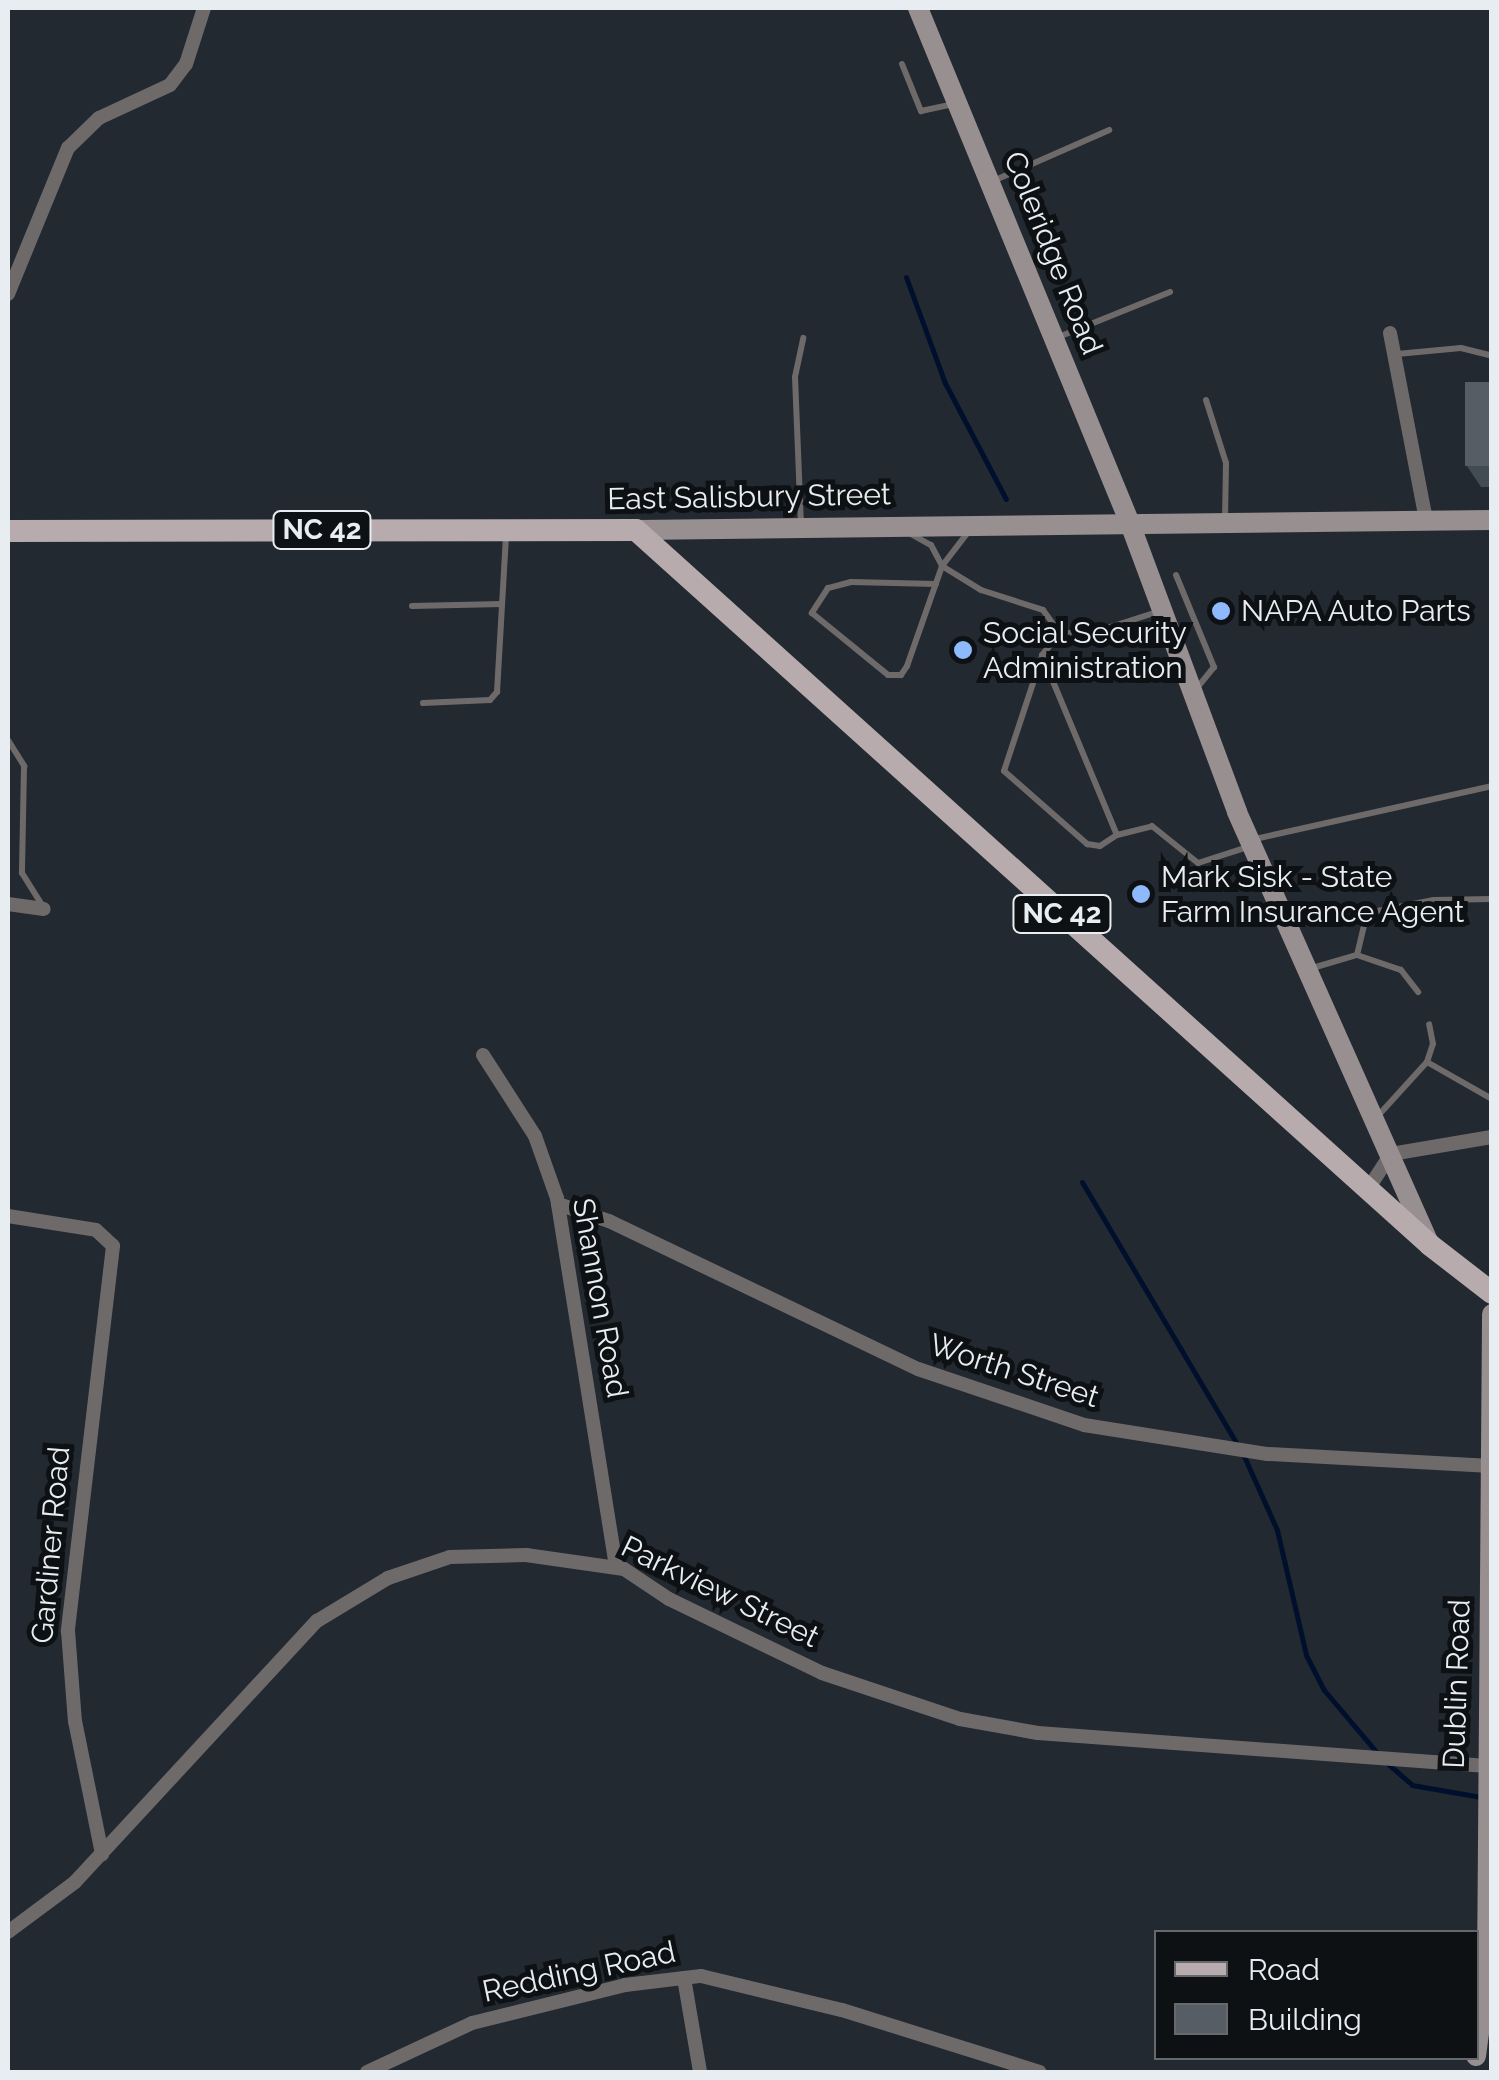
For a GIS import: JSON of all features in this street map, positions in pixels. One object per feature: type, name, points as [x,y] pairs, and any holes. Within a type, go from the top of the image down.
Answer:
[{"type":"main road","name":"East Salisbury Street","points":[[8,531],[636,530]]},
{"type":"main road","name":"NC 42","points":[[636,530],[1368,1190],[1492,1293]]},
{"type":"street","points":[[8,294],[68,148],[99,118],[170,85],[186,64],[204,8]]},
{"type":"street","name":"Coleridge Road","points":[[918,8],[1130,521],[1250,843],[1430,1245]]},
{"type":"street","points":[[1390,333],[1426,520]]},
{"type":"street","name":"East Salisbury Street","points":[[636,530],[1130,521],[1492,520]]},
{"type":"street","points":[[8,904],[44,909]]},
{"type":"street","name":"Shannon Road","points":[[483,1055],[535,1136],[558,1204],[616,1567]]},
{"type":"street","points":[[1368,1190],[1391,1154],[1492,1137]]},
{"type":"street","name":"Worth Street","points":[[558,1204],[609,1221],[918,1369],[1084,1425],[1268,1454],[1487,1466]]},
{"type":"street","name":"Gardiner Road","points":[[8,1216],[80,1226],[110,1241],[114,1255],[68,1631],[75,1721],[102,1854]]},
{"type":"street","name":"Dublin Road","points":[[1479,2034],[1487,1972],[1484,1766],[1491,1647],[1487,1466],[1492,1314]]},
{"type":"street","name":"Parkview Street","points":[[8,1932],[102,1854],[318,1622],[362,1592],[450,1557],[526,1555],[616,1567],[822,1673],[960,1719],[1038,1733],[1484,1766]]},
{"type":"street","points":[[684,1978],[700,2072]]},
{"type":"street","name":"Redding Road","points":[[367,2072],[472,2023],[625,1984],[684,1978],[744,1982],[1040,2072]]},
{"type":"lane","points":[[902,64],[921,111],[960,103]]},
{"type":"lane","points":[[992,182],[1109,130]]},
{"type":"lane","points":[[1055,339],[1170,292]]},
{"type":"lane","points":[[801,527],[796,377],[803,338]]},
{"type":"lane","points":[[1396,354],[1460,348],[1492,356]]},
{"type":"lane","points":[[1206,400],[1226,462],[1225,521]]},
{"type":"lane","points":[[936,584],[851,582],[828,588],[812,613],[888,675],[901,675],[936,584],[942,566],[977,524]]},
{"type":"lane","points":[[889,525],[931,546],[942,566],[981,590],[1043,610],[1060,633]]},
{"type":"lane","points":[[424,703],[490,700],[496,692],[507,530]]},
{"type":"lane","points":[[1176,575],[1214,668],[1192,692]]},
{"type":"lane","points":[[412,606],[502,604]]},
{"type":"lane","points":[[1060,633],[1092,633],[1162,610]]},
{"type":"lane","points":[[1060,633],[1042,655],[1004,771],[1087,844],[1100,846],[1117,836],[1152,826],[1198,863],[1250,843],[1492,786]]},
{"type":"lane","points":[[1042,655],[1117,836]]},
{"type":"lane","points":[[8,740],[24,766],[22,873],[44,909]]},
{"type":"lane","points":[[1357,955],[1367,913],[1434,900],[1492,899]]},
{"type":"lane","points":[[1308,970],[1357,955],[1401,970],[1418,992]]},
{"type":"lane","points":[[1375,1119],[1428,1062],[1429,1024]]},
{"type":"lane","points":[[1428,1062],[1492,1099]]},
{"type":"building","points":[[1465,382],[1492,382],[1492,466],[1465,466]]},
{"type":"waterway","points":[[906,277],[945,383],[1006,499]]},
{"type":"waterway","points":[[1082,1182],[1243,1454],[1277,1530],[1306,1655],[1324,1690],[1379,1755]]},
{"type":"waterway","points":[[1387,1763],[1412,1785],[1481,1797]]},
{"type":"place","name":"NAPA Auto Parts","points":[[1221,611]]},
{"type":"place","name":"Social Security Administration","points":[[963,650]]},
{"type":"place","name":"Mark Sisk - State Farm Insurance Agent","points":[[1141,894]]}]
